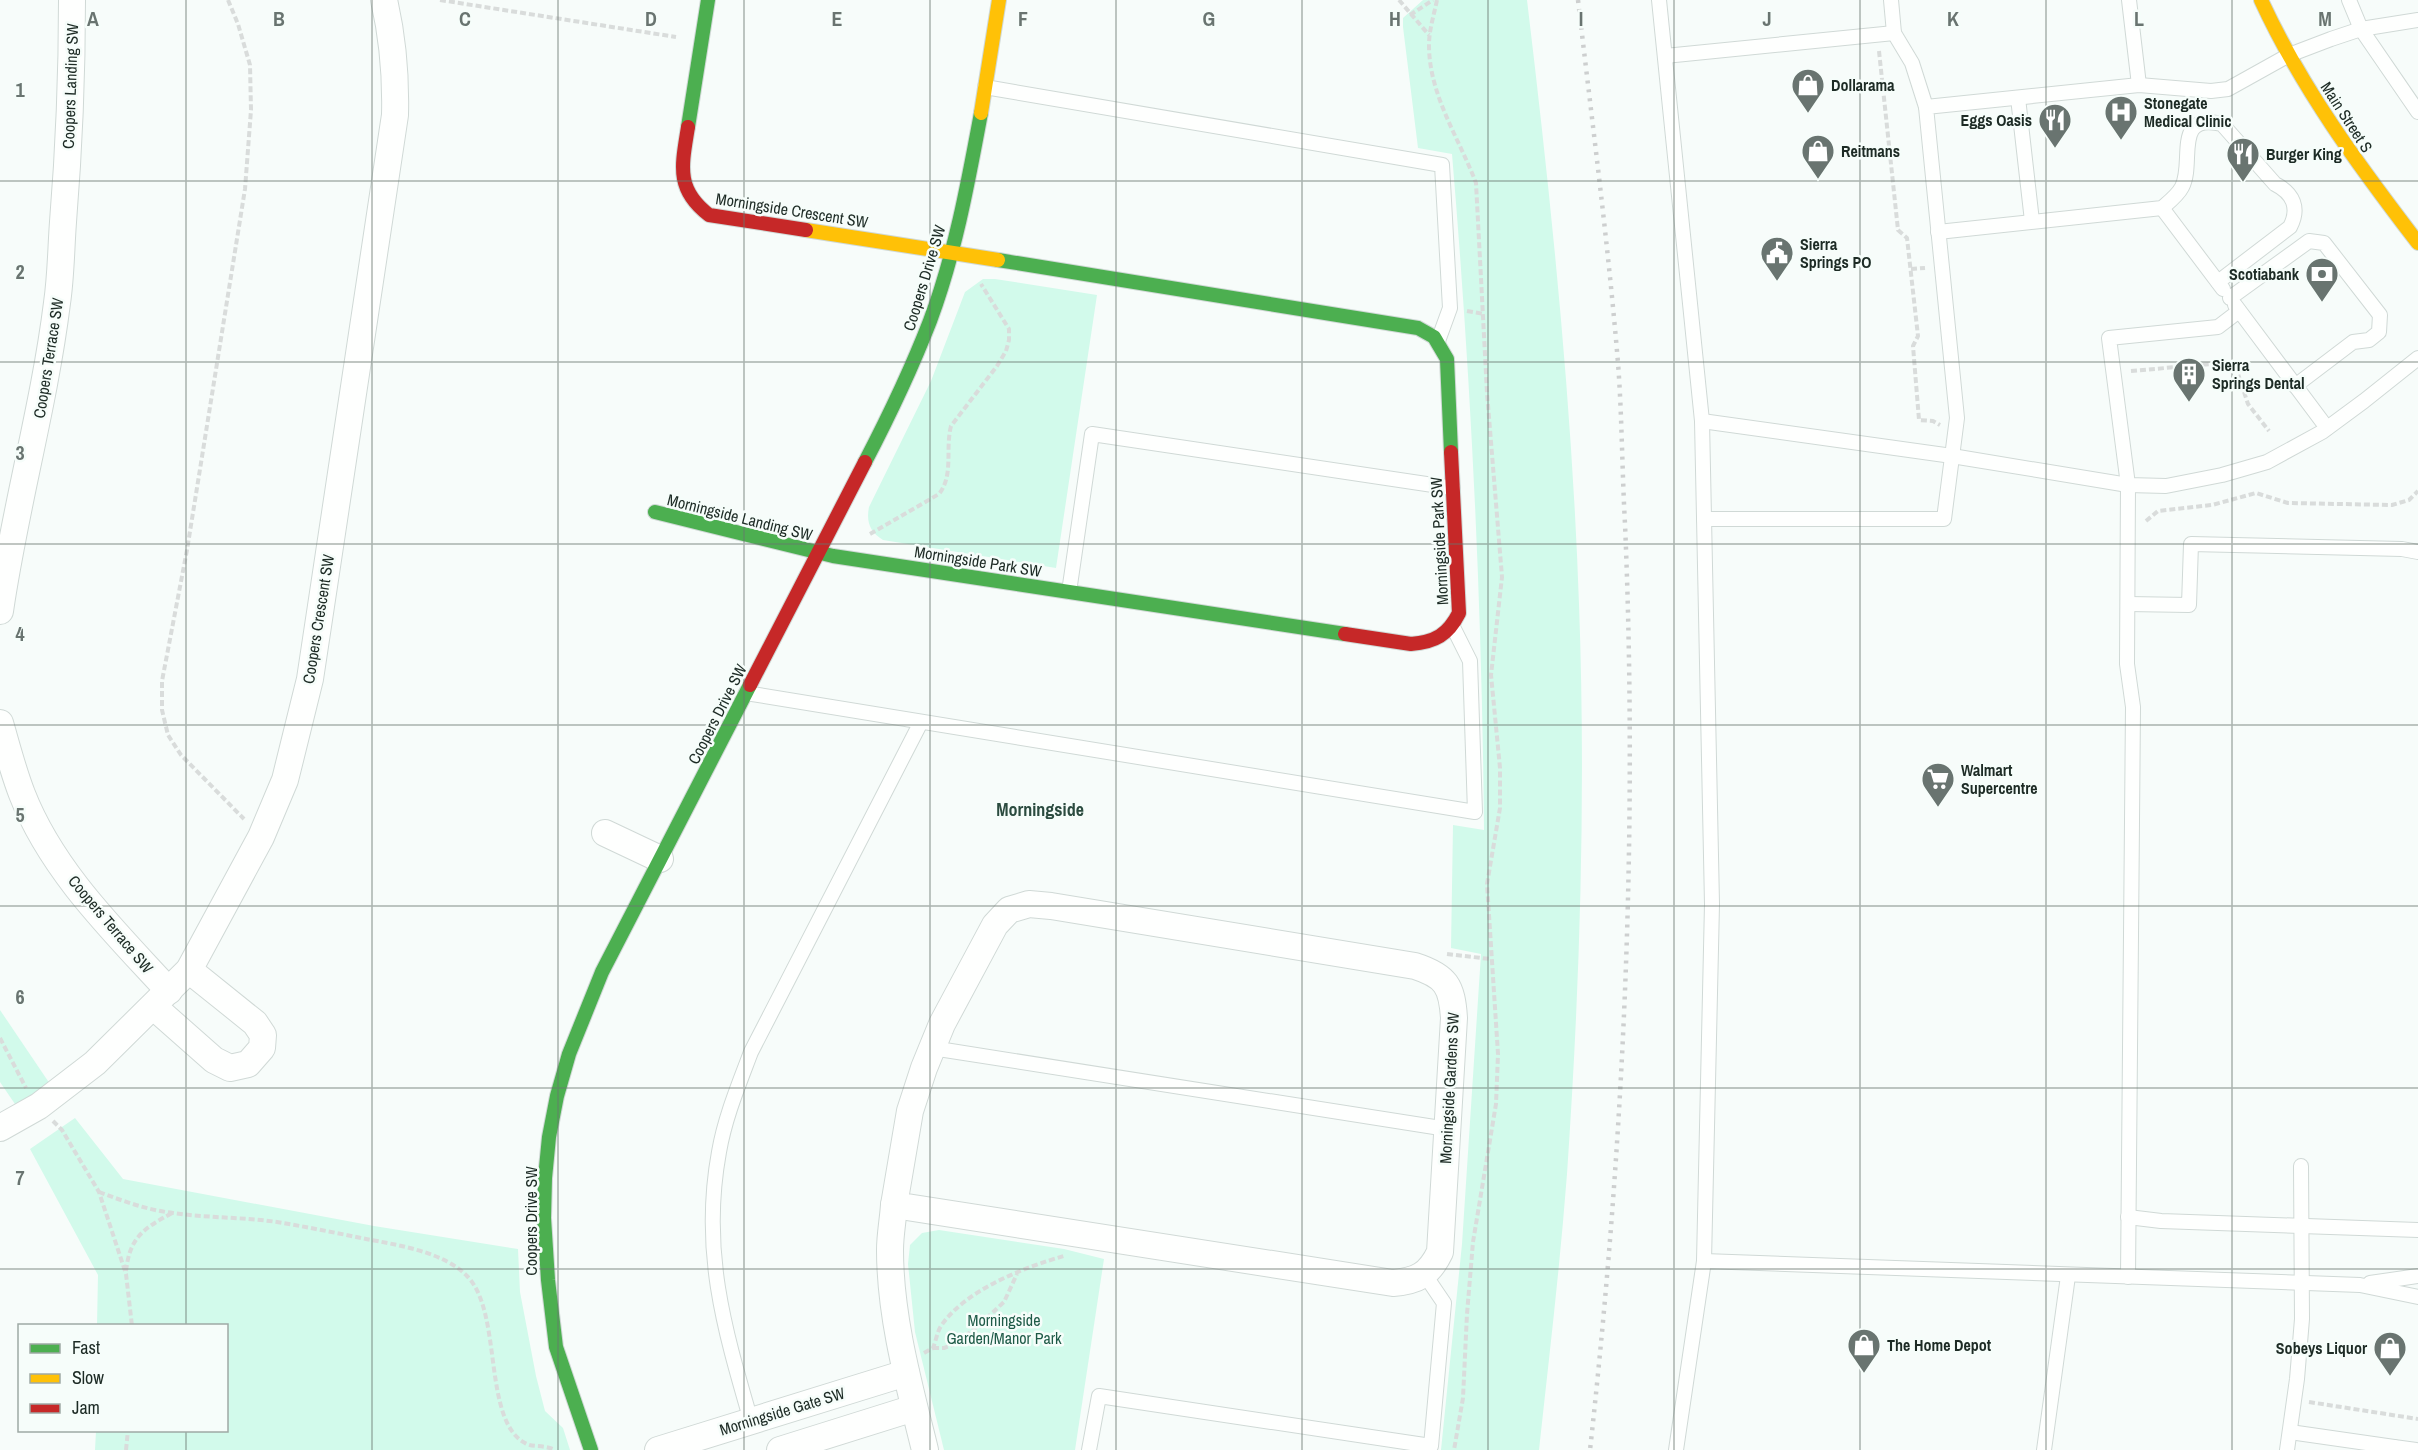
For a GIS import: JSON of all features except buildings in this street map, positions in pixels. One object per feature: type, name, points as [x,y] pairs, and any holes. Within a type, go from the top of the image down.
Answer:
[{"type":"street","name":"Coopers Landing SW","points":[[67,173],[72,0]]},
{"type":"street","name":"Coopers Crescent SW","points":[[0,1128],[39,1106],[95,1063],[189,970],[261,837],[285,780],[310,679],[395,115],[396,76],[392,33],[384,0]]},
{"type":"street","name":"Morningside Crescent SW","points":[[708,0],[681,168],[684,186],[698,208],[709,215],[951,252]]},
{"type":"street","name":"Coopers Drive SW","points":[[591,1450],[555,1344],[546,1264],[544,1193],[549,1135],[559,1090],[574,1040],[593,992],[894,405],[914,359],[945,274],[970,172],[999,0]]},
{"type":"street","name":"Main Street S","points":[[2261,0],[2289,55],[2326,117],[2418,243]]},
{"type":"street","name":"Coopers Terrace SW","points":[[0,611],[10,544],[36,436],[58,303],[67,173]]},
{"type":"street","points":[[951,252],[1411,324],[1428,331],[1438,340]]},
{"type":"street","name":"Morningside Park SW","points":[[817,553],[1411,644],[1428,643],[1444,637],[1453,627],[1459,613],[1447,359],[1438,340]]},
{"type":"street","name":"Morningside Landing SW","points":[[655,512],[817,553]]},
{"type":"street","name":"Coopers Terrace SW","points":[[0,723],[22,794],[51,851],[161,999],[214,1060],[230,1068],[248,1064],[262,1048],[263,1035],[255,1023],[189,970]]},
{"type":"street","points":[[605,833],[660,859]]},
{"type":"street","points":[[925,1450],[914,1408],[894,1301],[891,1260],[894,1204],[910,1111],[932,1048],[995,925],[1009,910],[1029,904],[1051,906],[1415,966],[1432,972]]},
{"type":"street","name":"Morningside Gardens SW","points":[[1425,1275],[1434,1265],[1440,1252],[1454,1018],[1453,998],[1447,983],[1432,972]]},
{"type":"street","points":[[894,1204],[1394,1283],[1410,1281],[1425,1275]]},
{"type":"street","name":"Morningside Gate SW","points":[[658,1450],[906,1368]]},
{"type":"street","points":[[780,1450],[914,1408]]},
{"type":"lane","points":[[1659,0],[1702,421],[1712,904],[1704,1262],[1676,1450]]},
{"type":"lane","points":[[1704,519],[1944,519],[1957,418],[1926,107],[1912,63],[1894,33],[1891,0]]},
{"type":"lane","points":[[2129,0],[2139,85]]},
{"type":"lane","points":[[2349,0],[2361,29],[2413,95],[2418,112]]},
{"type":"lane","points":[[1926,107],[2139,85],[2211,91],[2228,89],[2289,55],[2361,29],[2418,20]]},
{"type":"lane","points":[[1665,56],[1894,33]]},
{"type":"lane","points":[[985,87],[1442,165],[1450,308],[1438,340]]},
{"type":"lane","points":[[2018,98],[2032,221]]},
{"type":"lane","points":[[1938,232],[2162,208],[2182,188],[2190,132],[2204,122],[2222,124],[2275,184],[2284,189],[2292,198],[2296,208],[2295,218],[2290,227],[2218,282]]},
{"type":"lane","points":[[2162,208],[2327,428]]},
{"type":"lane","points":[[2230,298],[2309,241],[2324,243],[2380,315],[2379,332],[2368,340],[2353,342],[2295,386]]},
{"type":"lane","points":[[2128,1277],[2133,708],[2127,664],[2128,485],[2109,338],[2218,327],[2239,311]]},
{"type":"lane","points":[[1702,421],[1952,456],[2128,485],[2166,486],[2222,475],[2267,462],[2327,428],[2418,358]]},
{"type":"lane","points":[[1069,591],[1092,434],[1453,488]]},
{"type":"lane","points":[[2128,604],[2189,605],[2191,544],[2402,549],[2418,552]]},
{"type":"lane","points":[[746,693],[1475,812],[1470,661],[1453,627]]},
{"type":"lane","points":[[751,1421],[726,1338],[712,1259],[712,1204],[719,1151],[730,1107],[751,1052],[921,722]]},
{"type":"lane","points":[[932,1048],[1447,1129]]},
{"type":"lane","points":[[2287,1450],[2302,1319],[2301,1166]]},
{"type":"lane","points":[[2128,1217],[2161,1221],[2418,1230]]},
{"type":"lane","points":[[1704,1262],[2360,1285],[2418,1297]]},
{"type":"lane","points":[[1089,1450],[1099,1396],[1431,1446],[1444,1303],[1425,1275]]},
{"type":"lane","points":[[2044,1450],[2068,1276]]},
{"type":"lane","points":[[2360,1285],[2418,1276]]},
{"type":"lane","points":[[2290,1432],[2416,1450]]},
{"type":"path","points":[[228,0],[238,24],[249,65],[251,110],[245,189],[187,550],[162,681],[162,710],[168,735],[182,755],[249,824]]},
{"type":"path","points":[[440,0],[701,41]]},
{"type":"path","points":[[1399,0],[1430,36]]},
{"type":"path","points":[[1410,15],[1433,0]]},
{"type":"path","points":[[1878,49],[1898,230],[1907,238],[1918,336],[1913,346],[1919,420],[1933,421],[1944,426]]},
{"type":"path","points":[[833,556],[939,494],[946,485],[948,439],[951,426],[1006,351],[1009,329],[978,279],[945,274]]},
{"type":"path","points":[[2131,382],[2130,371],[2234,362],[2248,404],[2269,431]]},
{"type":"path","points":[[2128,540],[2158,511],[2212,505],[2256,493],[2288,503],[2392,505],[2409,500],[2418,491]]},
{"type":"path","points":[[1432,972],[1448,953],[1490,958]]},
{"type":"path","points":[[62,1130],[99,1192],[126,1274],[132,1324]]},
{"type":"path","points":[[99,1192],[143,1207],[173,1213],[276,1222],[405,1246],[453,1265],[468,1276],[479,1293],[484,1307],[496,1382],[506,1419],[524,1443],[532,1446],[544,1445],[555,1450]]},
{"type":"path","points":[[126,1274],[128,1253],[134,1241],[141,1233],[173,1213]]},
{"type":"path","points":[[906,1368],[933,1348],[940,1327],[957,1307],[979,1291],[1035,1265],[1071,1254]]},
{"type":"path","points":[[933,1348],[944,1348],[958,1343],[991,1314],[1004,1302],[1017,1274]]},
{"type":"path","points":[[2294,1400],[2418,1419]]},
{"type":"path","points":[[126,1450],[128,1432]]},
{"type":"green space","points":[[1423,0],[1527,0],[1566,377],[1579,604],[1582,818],[1575,1032],[1567,1174],[1539,1450],[1441,1450],[1462,1244],[1481,954],[1451,948],[1453,825],[1484,830],[1481,661],[1474,492],[1465,323],[1452,154],[1418,148],[1403,27],[1403,18]]},
{"type":"green space","points":[[983,279],[1097,295],[1056,568],[883,540],[875,534],[869,522],[869,507],[931,381],[965,292]]},
{"type":"green space","points":[[0,1010],[50,1084],[17,1107],[0,1082]]},
{"type":"green space","points":[[75,1118],[123,1179],[374,1226],[518,1249],[520,1292],[545,1411],[563,1428],[570,1450],[95,1450],[96,1432],[228,1432],[228,1324],[97,1324],[98,1275],[30,1149]]},
{"type":"green space","name":"Morningside Garden/Manor Park","points":[[939,1230],[1064,1249],[1104,1259],[1075,1450],[944,1450],[915,1332],[908,1264],[910,1245],[922,1233]]},
{"type":"railway","points":[[1578,0],[1605,227],[1618,363],[1629,640],[1630,756],[1629,872],[1619,1103],[1612,1219],[1590,1450]]},
{"type":"traffic: fast","points":[[688,127],[708,0]]},
{"type":"traffic: fast","points":[[865,462],[907,375],[939,296],[960,218],[981,113]]},
{"type":"traffic: fast","points":[[998,260],[1418,328],[1434,337],[1447,359],[1451,452]]},
{"type":"traffic: fast","points":[[655,512],[833,556],[1345,634]]},
{"type":"traffic: fast","points":[[591,1450],[556,1347],[548,1280],[544,1218],[545,1178],[549,1137],[557,1096],[569,1054],[602,972],[750,685]]},
{"type":"traffic: slow","points":[[981,113],[999,0]]},
{"type":"traffic: slow","points":[[2261,0],[2313,96],[2353,156],[2418,243]]},
{"type":"traffic: slow","points":[[806,230],[998,260]]},
{"type":"traffic: jam","points":[[688,127],[683,165],[686,186],[698,205],[709,215],[806,230]]},
{"type":"traffic: jam","points":[[1345,634],[1411,644],[1420,643],[1440,636],[1455,621],[1459,613],[1451,452]]},
{"type":"traffic: jam","points":[[750,685],[865,462]]},
{"type":"place","name":"Dollarama","points":[[1808,114]]},
{"type":"place","name":"Stonegate Medical Clinic","points":[[2121,141]]},
{"type":"place","name":"Eggs Oasis","points":[[2055,149]]},
{"type":"place","name":"Reitmans","points":[[1818,180]]},
{"type":"place","name":"Burger King","points":[[2243,183]]},
{"type":"place","name":"Sierra Springs PO","points":[[1777,282]]},
{"type":"place","name":"Scotiabank","points":[[2322,303]]},
{"type":"place","name":"Sierra Springs Dental","points":[[2189,403]]},
{"type":"place","name":"Walmart Supercentre","points":[[1938,808]]},
{"type":"place","name":"The Home Depot","points":[[1864,1374]]},
{"type":"place","name":"Sobeys Liquor","points":[[2390,1377]]},
{"type":"district","name":"Morningside","points":[[1040,810]]}]
